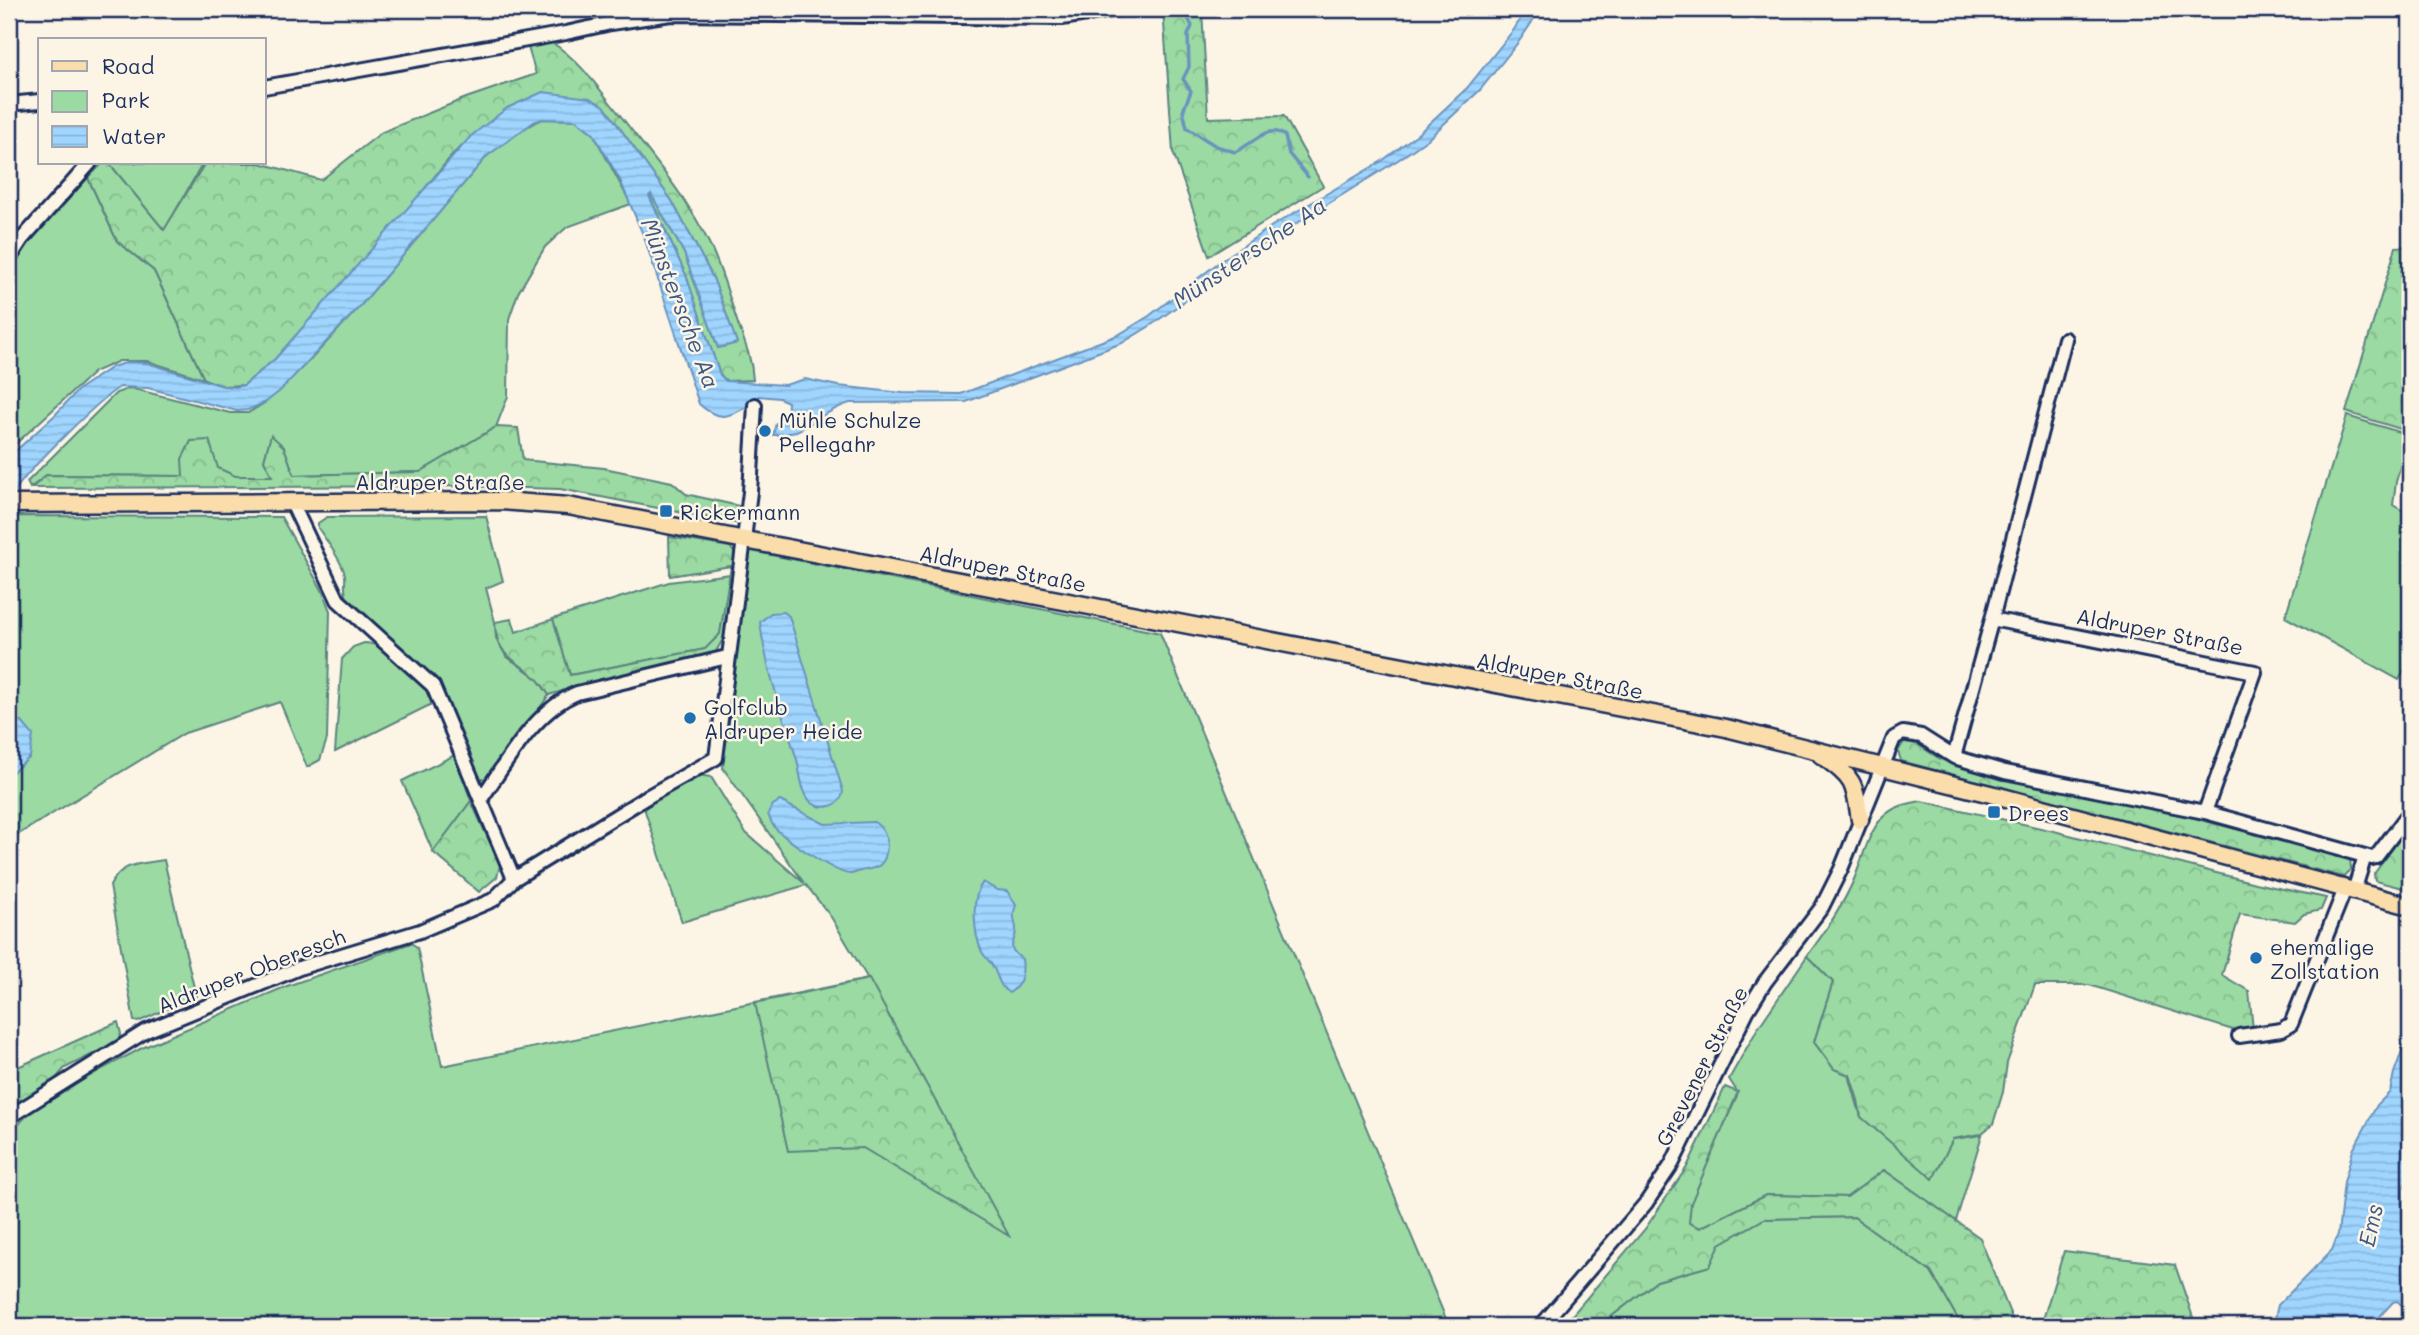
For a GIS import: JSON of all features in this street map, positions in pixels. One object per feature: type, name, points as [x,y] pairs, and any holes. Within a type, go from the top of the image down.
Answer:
[{"type":"main road","name":"Aldruper Straße","points":[[14,504],[533,502],[568,506],[1726,728],[1881,766],[2410,906]]},
{"type":"main road","points":[[1812,749],[1850,777],[1856,788],[1860,820]]},
{"type":"street","points":[[266,88],[671,14],[1062,18],[1118,9]]},
{"type":"street","points":[[9,104],[38,101]]},
{"type":"street","points":[[9,259],[22,239],[89,164]]},
{"type":"street","points":[[1954,757],[2065,339]]},
{"type":"street","name":"Aldruper Oberesch","points":[[9,1117],[146,1031],[302,967],[420,931],[493,900],[514,879],[716,758],[750,492],[755,405]]},
{"type":"street","points":[[291,502],[338,600],[433,686],[514,879]]},
{"type":"street","name":"Aldruper Straße","points":[[1992,619],[2255,672],[2205,812]]},
{"type":"street","points":[[481,799],[525,737],[563,699],[577,693],[727,657]]},
{"type":"street","points":[[1881,766],[1894,738],[1903,733],[1921,736],[1954,757],[2005,772],[2205,812],[2365,856],[2376,856],[2410,812]]},
{"type":"street","name":"Grevener Straße","points":[[1541,1326],[1630,1222],[1672,1164],[1747,1011],[1765,982],[1822,907],[1841,869],[1881,766]]},
{"type":"street","points":[[2239,1036],[2281,1030],[2291,1024],[2365,856]]},
{"type":"green space","points":[[1163,9],[1202,9],[1208,118],[1284,116],[1323,186],[1209,256],[1173,152]]},
{"type":"green space","points":[[551,42],[580,66],[690,209],[722,273],[748,351],[753,380],[727,381],[720,375],[686,275],[649,195],[651,194],[684,253],[718,348],[737,343],[713,278],[672,201],[604,106],[543,92],[507,108],[454,153],[403,215],[275,359],[244,385],[223,386],[204,379],[154,271],[117,241],[88,178],[102,164],[110,164],[164,230],[204,164],[264,164],[321,180],[382,132],[466,98],[536,74],[527,44]]},
{"type":"green space","points":[[542,119],[576,120],[593,133],[631,204],[567,227],[545,247],[518,293],[509,319],[508,396],[496,427],[420,472],[294,475],[284,447],[271,436],[264,460],[272,476],[235,476],[217,468],[209,440],[183,476],[47,475],[30,488],[27,482],[116,393],[130,388],[230,413],[248,413],[266,402],[362,304],[487,156],[522,129]]},
{"type":"green space","points":[[110,164],[202,164],[164,231]]},
{"type":"green space","points":[[88,178],[117,241],[154,271],[204,379],[147,361],[119,361],[94,372],[9,450],[9,279],[22,250]]},
{"type":"green space","points":[[2410,246],[2410,432],[2346,412],[2396,247]]},
{"type":"green space","points":[[2347,416],[2409,435],[2396,482],[2393,505],[2410,515],[2410,660],[2399,680],[2285,617]]},
{"type":"green space","points":[[496,427],[518,428],[523,460],[604,468],[672,482],[686,494],[739,506],[735,523],[560,489],[456,486],[32,488],[46,475],[183,476],[182,459],[191,441],[209,440],[218,468],[235,476],[272,476],[264,460],[271,435],[284,447],[294,475],[420,472]]},
{"type":"green space","points":[[14,516],[281,517],[322,590],[330,611],[327,739],[320,760],[307,767],[280,702],[185,733],[9,840],[9,775],[30,757],[22,722],[9,719],[9,530]]},
{"type":"green space","points":[[486,516],[503,581],[486,588],[495,622],[496,638],[506,656],[537,678],[549,695],[490,776],[484,779],[477,776],[434,677],[347,598],[344,570],[318,528],[318,523],[327,517]]},
{"type":"green space","points":[[669,537],[730,547],[737,556],[729,628],[713,657],[585,684],[549,695],[537,679],[503,649],[496,633],[495,622],[512,619],[516,632],[553,619],[570,675],[705,649],[720,634],[731,566],[670,576]]},
{"type":"green space","points":[[747,550],[1160,633],[1449,1326],[9,1326],[9,1135],[38,1103],[142,1048],[287,986],[411,943],[417,947],[442,1066],[868,979],[831,917],[806,885],[682,922],[644,808],[697,775],[711,777],[745,832],[804,883],[723,768]]},
{"type":"green space","points":[[731,574],[720,634],[706,649],[570,675],[553,619],[669,582]]},
{"type":"green space","points":[[364,643],[384,649],[394,656],[422,685],[434,703],[335,752],[342,659],[353,647]]},
{"type":"green space","points":[[1904,742],[1917,744],[1940,759],[1971,770],[2194,818],[2350,859],[2351,869],[2344,877],[1901,761],[1898,751]]},
{"type":"green space","points":[[455,755],[471,801],[433,852],[402,781]]},
{"type":"green space","points":[[471,801],[500,865],[497,877],[479,892],[433,852]]},
{"type":"green space","points":[[1921,801],[2326,898],[2321,910],[2304,914],[2295,922],[2240,914],[2222,975],[2249,991],[2253,1029],[2236,1031],[2089,985],[2035,985],[2007,1063],[2003,1092],[1993,1124],[1981,1134],[1953,1139],[1933,1179],[1861,1117],[1850,1075],[1834,1069],[1814,1042],[1833,982],[1807,956],[1845,898],[1877,824],[1895,808]]},
{"type":"green space","points":[[2410,824],[2410,890],[2375,881],[2374,874]]},
{"type":"green space","points":[[164,860],[196,996],[138,1022],[134,1021],[110,886],[114,878],[126,868]]},
{"type":"green space","points":[[1807,956],[1833,982],[1814,1042],[1834,1069],[1849,1075],[1861,1117],[1953,1139],[1982,1135],[1956,1221],[1884,1170],[1847,1197],[1766,1195],[1700,1228],[1688,1223],[1690,1203],[1738,1093],[1729,1079],[1758,1028]]},
{"type":"green space","points":[[869,979],[1009,1236],[863,1148],[788,1151],[755,1003]]},
{"type":"green space","points":[[118,1022],[121,1034],[117,1042],[65,1068],[9,1132],[9,1071]]},
{"type":"green space","points":[[1725,1087],[1738,1092],[1691,1203],[1689,1223],[1700,1228],[1766,1195],[1847,1197],[1884,1170],[1980,1238],[2015,1326],[1962,1326],[1931,1272],[1854,1217],[1764,1219],[1720,1244],[1710,1266],[1657,1281],[1599,1326],[1563,1326],[1645,1229],[1687,1167]]},
{"type":"green space","points":[[1854,1217],[1931,1272],[1962,1326],[1705,1326],[1702,1320],[1697,1326],[1599,1326],[1657,1281],[1710,1266],[1719,1244],[1764,1219]]},
{"type":"green space","points":[[2064,1251],[2175,1265],[2196,1326],[2041,1326]]},
{"type":"water","name":"Münstersche Aa","points":[[1526,9],[1537,9],[1520,40],[1480,90],[1428,139],[1264,244],[1122,343],[966,402],[850,403],[840,406],[804,428],[784,434],[773,435],[776,423],[787,420],[788,402],[779,398],[759,396],[758,401],[735,413],[722,416],[707,411],[699,404],[644,237],[620,180],[593,133],[576,120],[542,119],[487,156],[362,304],[280,391],[266,402],[248,410],[237,411],[148,388],[120,387],[82,419],[17,488],[9,530],[9,457],[79,389],[112,367],[129,362],[147,363],[223,386],[244,385],[275,359],[471,136],[507,108],[543,92],[590,98],[604,106],[672,201],[713,278],[737,343],[718,348],[684,253],[651,194],[649,196],[686,275],[720,375],[726,381],[785,385],[805,379],[838,386],[903,393],[961,394],[1118,335],[1149,316],[1272,226],[1382,161],[1420,132],[1467,88],[1515,28]]},
{"type":"water","points":[[784,612],[789,616],[843,791],[839,801],[830,806],[815,805],[805,792],[766,657],[760,622],[771,613]]},
{"type":"water","points":[[9,719],[22,722],[33,735],[30,757],[9,775]]},
{"type":"water","points":[[780,801],[825,824],[874,822],[882,829],[886,838],[883,862],[876,867],[850,874],[822,862],[789,840],[774,826],[768,814],[773,805]]},
{"type":"water","points":[[983,882],[997,890],[1007,891],[1016,905],[1016,933],[1012,947],[1022,959],[1022,969],[1019,983],[1009,993],[982,952],[977,936],[976,897]]},
{"type":"water","name":"Ems","points":[[2410,1029],[2410,1171],[2403,1189],[2405,1273],[2402,1286],[2410,1297],[2410,1326],[2400,1326],[2404,1307],[2397,1301],[2381,1315],[2376,1326],[2273,1326],[2278,1305],[2332,1250],[2338,1234],[2344,1182],[2353,1150],[2377,1105],[2390,1092]]},
{"type":"waterway","points":[[1192,9],[1188,18],[1192,26],[1188,35],[1189,67],[1183,79],[1191,91],[1183,111],[1187,128],[1216,146],[1235,152],[1266,133],[1279,132],[1285,136],[1289,154],[1308,177]]},
{"type":"place","name":"Mühle Schulze Pellegahr","points":[[765,431]]},
{"type":"place","name":"Rickermann","points":[[666,511]]},
{"type":"place","name":"Golfclub Aldruper Heide","points":[[690,718]]},
{"type":"place","name":"Drees","points":[[1994,812]]},
{"type":"place","name":"ehemalige Zollstation","points":[[2256,958]]}]
